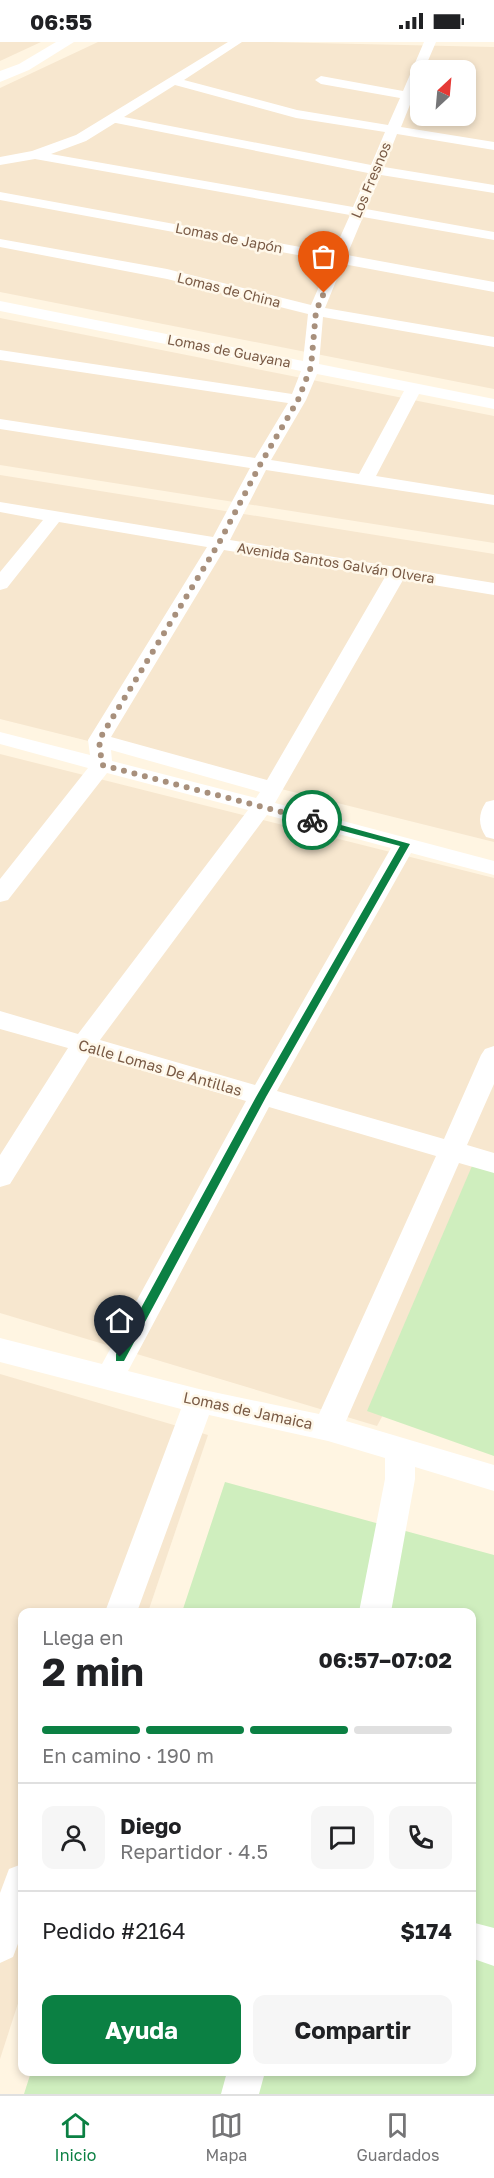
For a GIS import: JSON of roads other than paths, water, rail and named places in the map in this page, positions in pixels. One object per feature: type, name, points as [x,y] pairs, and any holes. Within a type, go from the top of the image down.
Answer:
[{"type":"street","points":[[0,77],[24,67],[68,42]]},
{"type":"street","points":[[0,161],[34,155],[81,138],[236,42]]},
{"type":"street","name":"Los Fresnos","points":[[99,740],[219,543],[261,463],[298,400],[311,367],[316,311],[430,42]]},
{"type":"street","points":[[321,80],[407,94]]},
{"type":"street","points":[[175,81],[268,108],[494,146]]},
{"type":"street","points":[[116,118],[375,170],[494,189]]},
{"type":"street","points":[[34,155],[494,236]]},
{"type":"street","name":"Lomas de Japón","points":[[0,196],[494,287]]},
{"type":"street","name":"Lomas de China","points":[[0,243],[166,274],[316,311],[494,342]]},
{"type":"street","points":[[0,323],[7,308]]},
{"type":"street","name":"Lomas de Guayana","points":[[7,308],[494,404]]},
{"type":"street","points":[[0,355],[298,400]]},
{"type":"street","points":[[364,480],[414,388]]},
{"type":"street","points":[[0,424],[494,500]]},
{"type":"street","name":"Avenida Santos Galván Olvera","points":[[0,507],[494,589]]},
{"type":"street","points":[[0,584],[55,516]]},
{"type":"street","points":[[0,1177],[83,1045],[268,798],[397,573]]},
{"type":"street","points":[[0,738],[102,765],[268,798]]},
{"type":"street","points":[[0,895],[102,765],[99,740],[405,844],[494,868]]},
{"type":"street","points":[[494,807],[491,815],[491,829],[494,832]]},
{"type":"street","points":[[110,1377],[261,1097],[405,844]]},
{"type":"street","name":"Calle Lomas De Antillas","points":[[0,1020],[494,1163]]},
{"type":"street","points":[[328,1428],[494,1055]]},
{"type":"street","name":"Lomas de Jamaica","points":[[0,1350],[199,1401],[328,1428],[494,1478]]},
{"type":"street","points":[[122,1608],[199,1401]]},
{"type":"street","points":[[376,1608],[400,1479],[400,1448]]},
{"type":"street","points":[[0,1944],[18,1893]]},
{"type":"street","points":[[476,1942],[494,1947]]},
{"type":"street","points":[[240,2094],[245,2076]]}]
